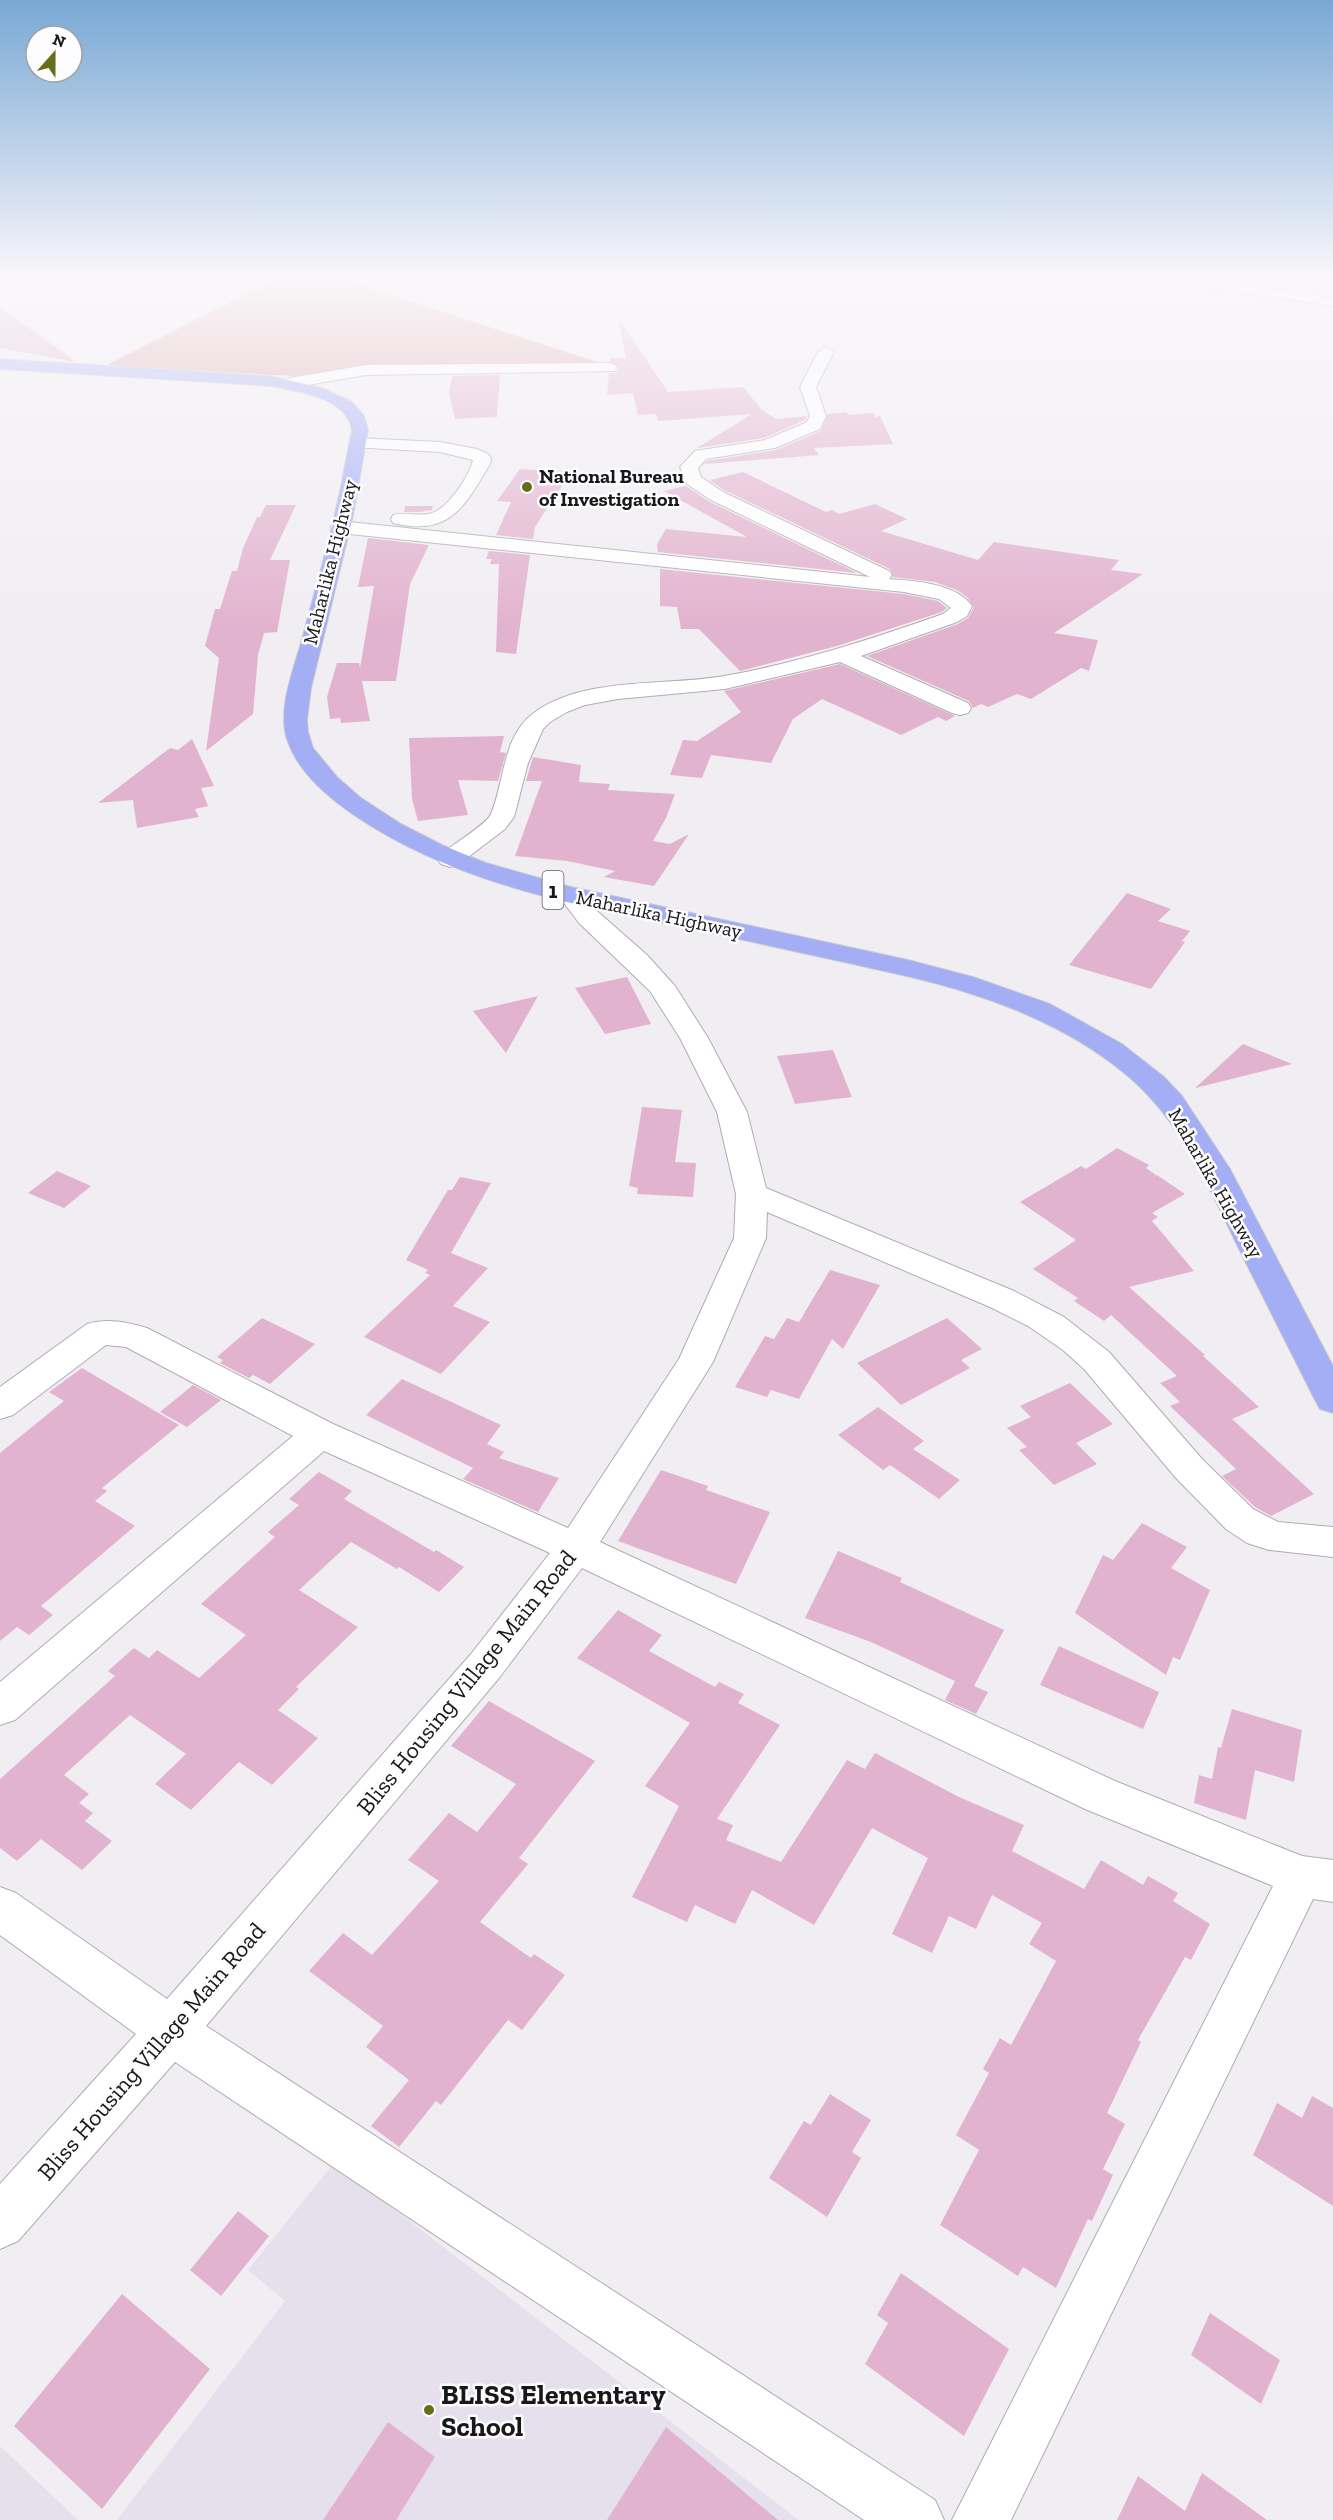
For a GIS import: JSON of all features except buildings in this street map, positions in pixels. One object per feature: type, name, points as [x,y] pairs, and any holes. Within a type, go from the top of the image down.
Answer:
[{"type":"highway","name":"Maharlika Highway","points":[[312,393],[336,400],[351,409],[360,419],[358,443],[342,521],[300,688],[297,736],[321,775],[377,822],[450,859],[497,875],[571,895],[938,975],[988,989],[1039,1009],[1090,1036],[1135,1066],[1166,1097],[1188,1125],[1223,1186],[1333,1400]]},
{"type":"street","points":[[810,393],[818,416],[814,425],[768,444],[701,455],[689,467],[693,480],[717,495],[904,586]]},
{"type":"street","points":[[342,521],[438,518],[455,505],[481,464],[482,458],[464,450],[448,448],[358,443]]},
{"type":"street","points":[[342,521],[904,586],[945,594],[955,598],[962,606],[960,612],[929,626],[766,675],[704,686],[616,694],[570,702],[540,719],[521,748],[502,817],[450,859]]},
{"type":"street","points":[[839,654],[960,708]]},
{"type":"street","name":"Bliss Housing Village Main Road","points":[[0,2223],[171,2031],[485,1666],[576,1548],[695,1362],[732,1284],[750,1238],[752,1194],[732,1112],[694,1038],[661,986],[588,917],[571,895]]},
{"type":"street","points":[[752,1194],[891,1251],[1014,1305],[1053,1325],[1087,1351],[1116,1379],[1191,1472],[1236,1518],[1262,1532],[1293,1539],[1333,1542]]},
{"type":"street","points":[[0,1406],[99,1333],[116,1333],[135,1337],[320,1434],[576,1548],[1100,1795],[1317,1878],[981,2520]]},
{"type":"street","points":[[0,1707],[320,1434]]},
{"type":"street","points":[[0,1908],[171,2031],[915,2520]]},
{"type":"shaded area","name":"BLISS Elementary School","points":[[334,2163],[799,2520],[117,2520],[285,2301],[248,2270]]},
{"type":"shaded area","points":[[0,2446],[78,2520],[0,2520]]},
{"type":"place","name":"National Bureau of Investigation","points":[[527,487]]},
{"type":"place","name":"BLISS Elementary School","points":[[429,2410]]}]
